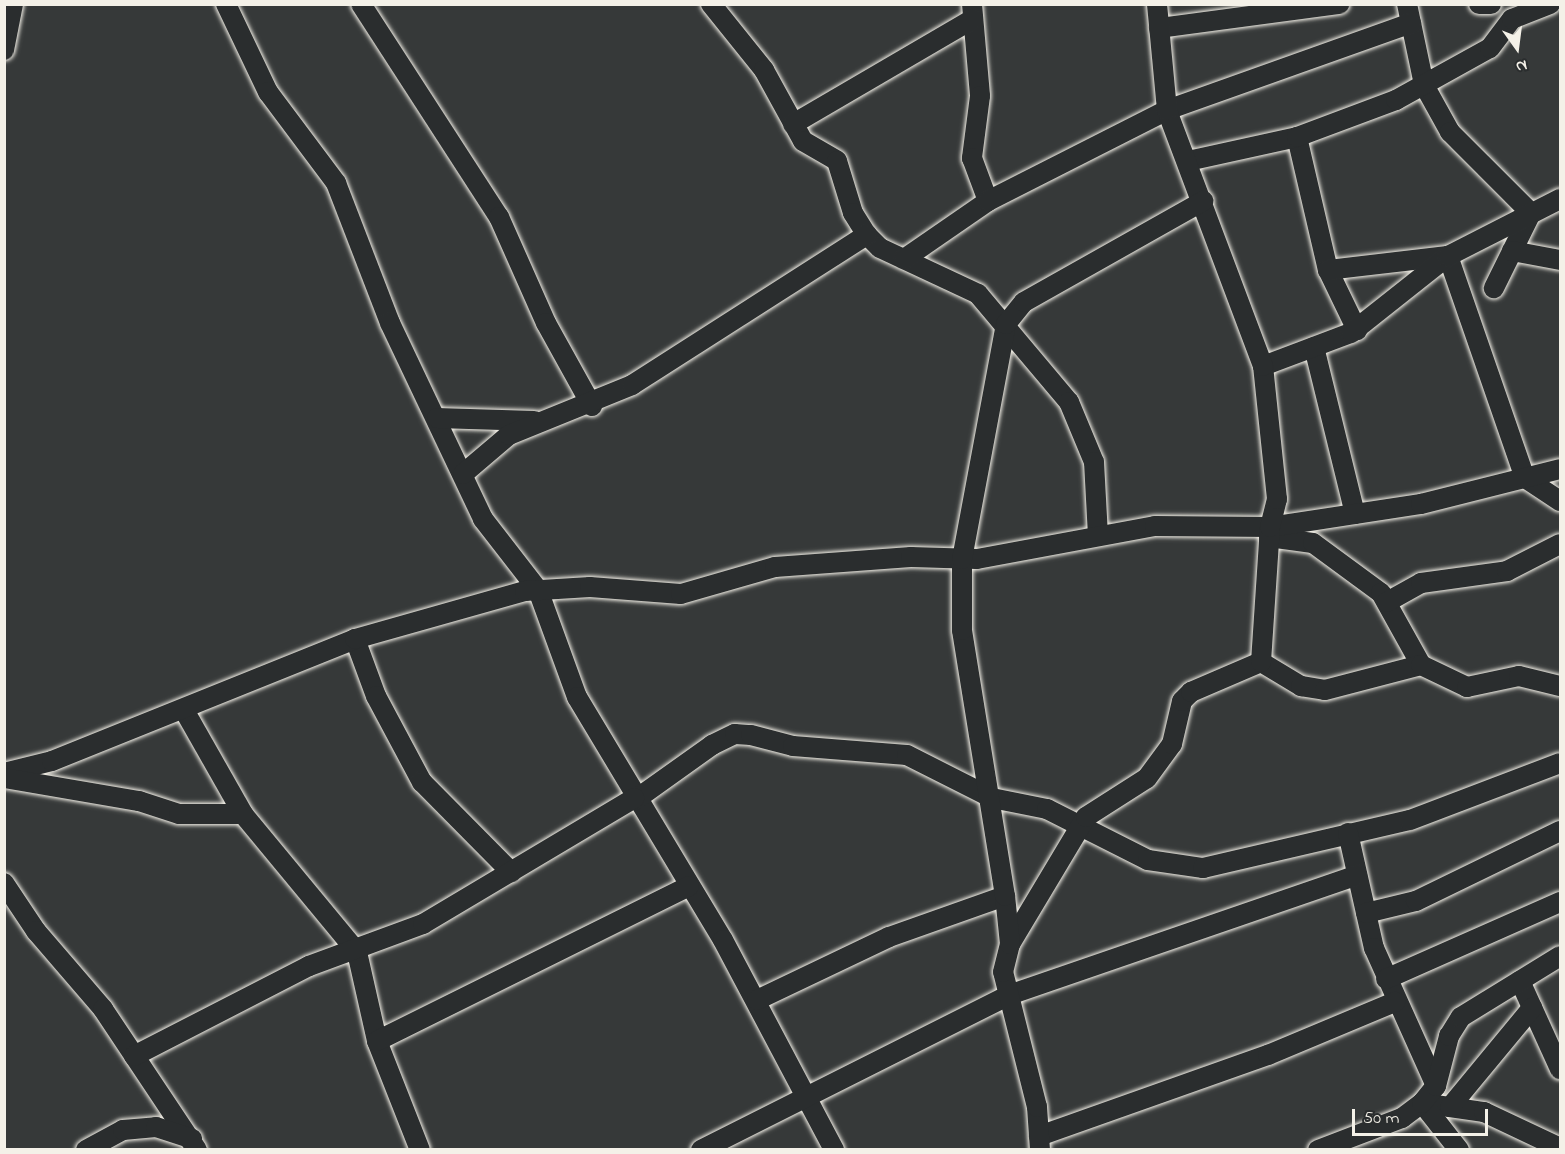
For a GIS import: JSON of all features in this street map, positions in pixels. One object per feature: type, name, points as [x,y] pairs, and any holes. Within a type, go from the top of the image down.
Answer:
[{"type":"street","points":[[4,50],[13,4]]},
{"type":"street","points":[[226,4],[268,92],[336,183],[390,323],[483,519],[538,590],[577,697],[635,799],[757,1000],[810,1096],[834,1149]]},
{"type":"street","points":[[361,4],[499,218],[546,323],[592,406]]},
{"type":"street","points":[[711,4],[764,70],[803,141],[837,160],[853,213],[867,235],[904,258],[978,294],[1006,324],[1069,402],[1094,462],[1098,536]]},
{"type":"street","points":[[1157,4],[1167,110],[1263,366],[1277,499],[1270,532],[1261,662]]},
{"type":"street","points":[[1158,28],[1339,4]]},
{"type":"street","points":[[1479,4],[1491,4]]},
{"type":"street","points":[[1188,161],[1297,137],[1424,85],[1490,48],[1512,19],[1546,7]]},
{"type":"street","points":[[793,124],[973,12],[980,96],[972,158],[988,201]]},
{"type":"street","points":[[904,258],[988,201],[1167,110],[1409,14],[1424,85],[1450,132],[1531,213]]},
{"type":"street","points":[[1297,137],[1328,270],[1357,330]]},
{"type":"street","points":[[1263,366],[1357,330],[1448,256],[1560,199]]},
{"type":"street","points":[[1010,944],[992,798],[962,630],[962,559],[1006,324],[1024,302],[1203,201]]},
{"type":"street","points":[[1494,288],[1531,213]]},
{"type":"street","points":[[463,474],[509,435],[536,421],[592,406],[867,235]]},
{"type":"street","points":[[1512,251],[1560,260]]},
{"type":"street","points":[[1328,270],[1448,256]]},
{"type":"street","points":[[1448,256],[1525,478],[1560,501]]},
{"type":"street","points":[[1314,347],[1355,514]]},
{"type":"street","points":[[437,418],[536,421]]},
{"type":"street","points":[[1270,532],[1355,514],[1421,504],[1560,469]]},
{"type":"street","points":[[4,772],[52,761],[184,710],[355,639],[538,590],[590,587],[681,594],[775,567],[910,557],[962,559],[1155,526],[1270,532],[1313,543],[1387,602],[1421,665],[1467,687],[1519,676],[1560,686]]},
{"type":"street","points":[[1387,602],[1421,583],[1507,571],[1560,544]]},
{"type":"street","points":[[355,639],[376,696],[422,782],[511,872]]},
{"type":"street","points":[[1261,662],[1301,686],[1326,690],[1421,665]]},
{"type":"street","points":[[1261,662],[1191,692],[1182,701],[1172,744],[1147,778],[1079,827],[1010,944],[1003,972],[1039,1143],[1268,1056],[1395,1002]]},
{"type":"street","points":[[184,710],[243,814],[357,952],[377,1041],[420,1149]]},
{"type":"street","points":[[134,1056],[309,966],[357,952],[423,924],[635,799],[712,744],[735,734],[793,746],[907,755],[992,798],[1047,809],[1148,860],[1203,868],[1410,820],[1560,763]]},
{"type":"street","points":[[4,778],[139,801],[179,814],[243,814]]},
{"type":"street","points":[[1366,914],[1416,901],[1560,831]]},
{"type":"street","points":[[1348,833],[1366,914],[1386,979],[1436,1086]]},
{"type":"street","points":[[700,1149],[810,1096],[1009,994],[1358,875]]},
{"type":"street","points":[[4,883],[134,1056],[194,1144]]},
{"type":"street","points":[[377,1041],[689,886]]},
{"type":"street","points":[[757,1000],[890,937],[1005,896]]},
{"type":"street","points":[[1386,979],[1560,902]]},
{"type":"street","points":[[1318,1149],[1402,1118],[1422,1102],[1436,1086],[1454,1026],[1560,956]]},
{"type":"street","points":[[1520,981],[1560,1069]]},
{"type":"street","points":[[1450,1107],[1532,1008]]},
{"type":"street","points":[[1422,1102],[1484,1112],[1560,1148]]},
{"type":"street","points":[[1422,1102],[1460,1149]]},
{"type":"street","points":[[86,1149],[123,1130],[156,1127],[194,1144]]}]
